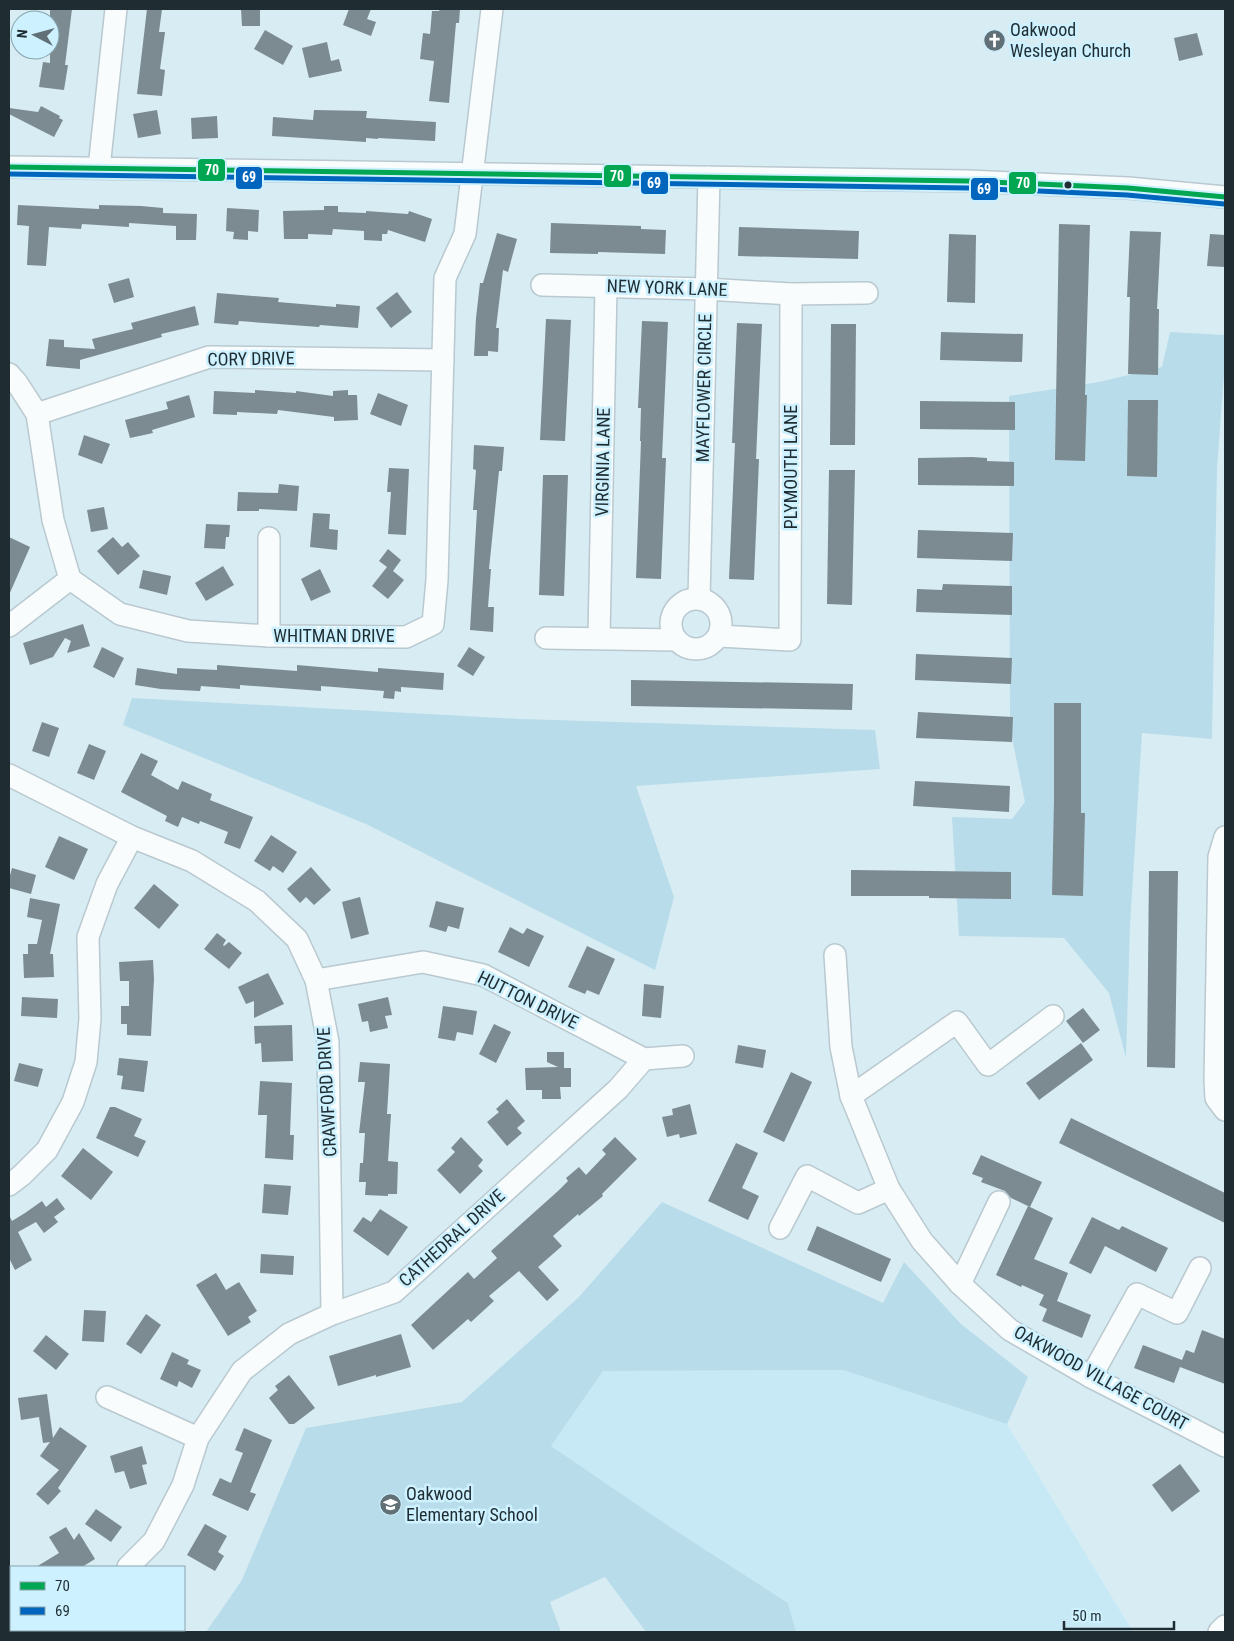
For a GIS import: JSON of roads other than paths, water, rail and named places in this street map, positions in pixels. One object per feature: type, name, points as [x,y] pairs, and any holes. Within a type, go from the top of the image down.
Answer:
[{"type":"street","points":[[99,168],[116,9]]},
{"type":"street","name":"WHITMAN DRIVE","points":[[70,579],[120,614],[188,631],[269,636],[406,636],[432,624],[437,580],[445,278],[465,234],[492,9]]},
{"type":"street","points":[[9,167],[968,181],[1128,188],[1225,197]]},
{"type":"street","name":"MAYFLOWER CIRCLE","points":[[699,599],[709,177]]},
{"type":"street","name":"NEW YORK LANE","points":[[542,285],[706,289],[792,294],[868,293]]},
{"type":"street","name":"VIRGINIA LANE","points":[[599,637],[606,287]]},
{"type":"street","name":"PLYMOUTH LANE","points":[[719,636],[790,640],[792,294]]},
{"type":"street","name":"CORY DRIVE","points":[[37,414],[209,357],[443,360]]},
{"type":"street","points":[[9,374],[37,414],[53,520],[70,579],[9,626]]},
{"type":"street","points":[[269,538],[269,636]]},
{"type":"street","points":[[699,599],[708,602],[716,608],[721,617],[722,627],[719,636],[713,644],[704,649],[694,650],[685,647],[676,640],[672,632],[671,622],[674,612],[684,602],[689,600],[699,599]]},
{"type":"street","points":[[546,638],[599,637],[676,640]]},
{"type":"street","name":"CRAWFORD DRIVE","points":[[9,775],[132,837],[192,861],[257,901],[297,939],[316,980],[328,1042],[332,1314]]},
{"type":"street","points":[[9,1185],[47,1150],[73,1102],[86,1062],[87,1053],[90,1019],[88,937],[107,884],[132,837]]},
{"type":"street","points":[[1225,837],[1219,857],[1215,1081],[1216,1098],[1225,1110]]},
{"type":"street","name":"OAKWOOD VILLAGE COURT","points":[[835,955],[840,1047],[851,1096],[889,1189],[922,1241],[960,1284],[1010,1330],[1091,1377],[1225,1446]]},
{"type":"street","name":"HUTTON DRIVE","points":[[316,980],[423,962],[483,975],[644,1059]]},
{"type":"street","points":[[851,1096],[957,1022],[988,1064],[1053,1016]]},
{"type":"street","points":[[644,1059],[683,1056]]},
{"type":"street","name":"CATHEDRAL DRIVE","points":[[129,1566],[154,1541],[183,1485],[198,1438],[242,1371],[289,1334],[332,1314],[394,1292],[618,1089],[644,1059]]},
{"type":"street","points":[[780,1228],[807,1176],[858,1204],[889,1189]]},
{"type":"street","points":[[960,1284],[999,1202]]},
{"type":"street","points":[[1091,1377],[1137,1294],[1178,1313],[1200,1268]]},
{"type":"street","points":[[107,1396],[198,1438]]},
{"type":"street","points":[[1219,1632],[1225,1626]]},
{"type":"place","name":"Oakwood Wesleyan Church","points":[[994,40]]},
{"type":"place","name":"Oakwood Elementary School","points":[[390,1504]]}]
